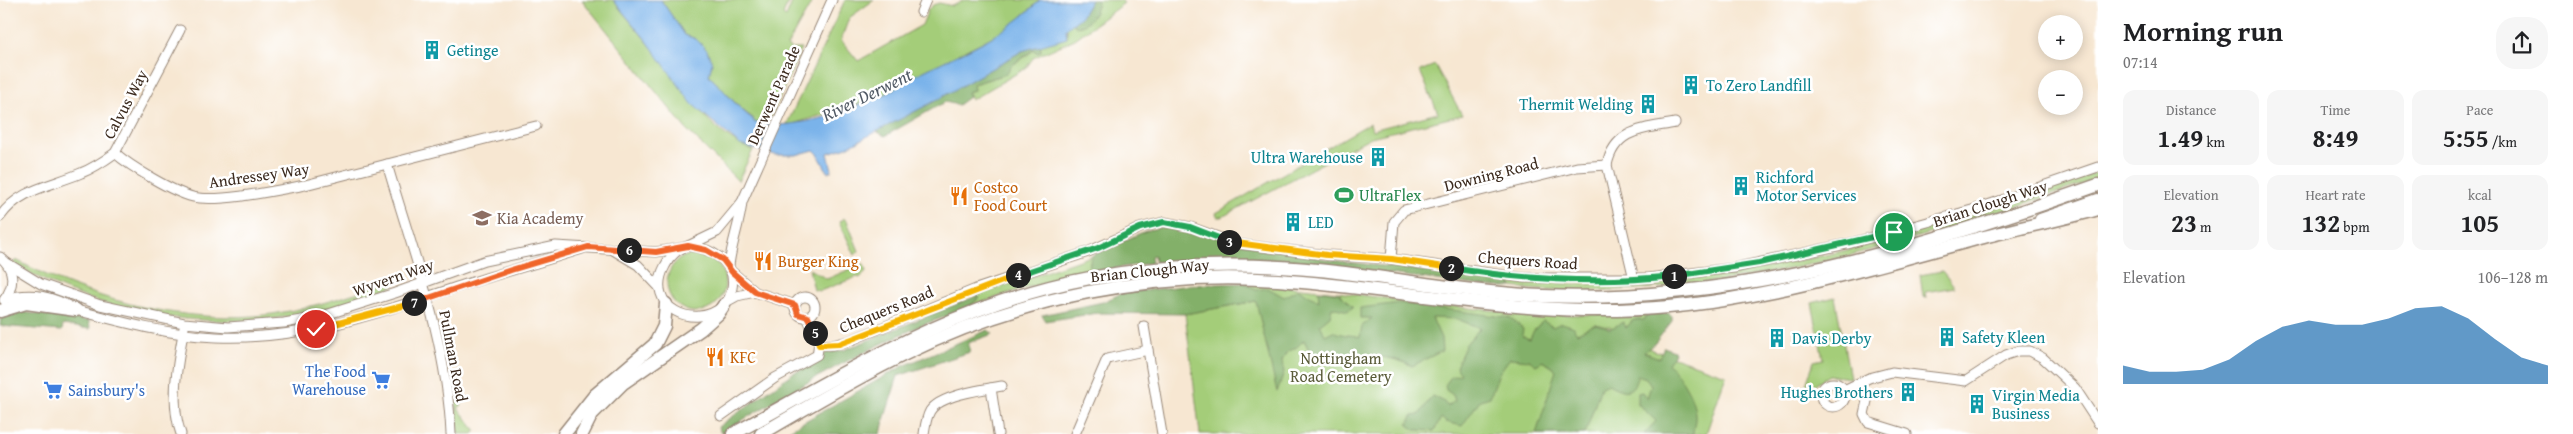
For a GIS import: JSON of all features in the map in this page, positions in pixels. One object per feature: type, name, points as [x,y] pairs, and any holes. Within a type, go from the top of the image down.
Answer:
[{"type":"highway","name":"Brian Clough Way","points":[[733,434],[905,339],[982,308],[1088,278],[1178,267],[1247,265],[1334,272],[1539,296],[1657,295],[1745,282],[1855,259],[1991,221],[2098,185]]},
{"type":"highway","points":[[1985,237],[2040,225],[2098,209]]},
{"type":"highway","name":"Brian Clough Way","points":[[762,434],[906,353],[946,335],[1021,308],[1105,289],[1174,281],[1262,279],[1547,310],[1649,308],[1731,298],[1793,286],[1902,261],[1985,237]]},
{"type":"highway","points":[[2,303],[26,302],[76,310]]},
{"type":"highway","points":[[582,434],[592,414],[623,383],[701,329],[718,314],[725,303]]},
{"type":"highway","points":[[564,434],[595,395],[659,339],[664,326],[666,304]]},
{"type":"main road","name":"Brian Clough Way","points":[[1985,237],[2098,199]]},
{"type":"street","name":"Derwent Parade","points":[[684,247],[722,227],[743,200],[832,0]]},
{"type":"street","points":[[921,12],[926,0]]},
{"type":"street","name":"Calvus Way","points":[[0,218],[14,200],[24,194],[80,174],[115,154],[180,30]]},
{"type":"street","points":[[1634,279],[1607,165],[1610,151],[1618,140],[1633,131],[1676,123]]},
{"type":"street","name":"Andressey Way","points":[[115,154],[127,163],[185,194],[209,198],[305,185],[536,126]]},
{"type":"street","points":[[387,164],[422,284]]},
{"type":"street","name":"Downing Road","points":[[1392,259],[1394,222],[1404,210],[1577,167],[1607,165]]},
{"type":"street","name":"Chequers Road","points":[[819,345],[832,345],[849,341],[976,289],[1098,248],[1140,228],[1164,222],[1173,223],[1237,244],[1327,255],[1392,259],[1524,278],[1634,279],[1713,271],[1823,250],[1979,208],[2098,167]]},
{"type":"street","name":"Derwent Parade","points":[[731,269],[730,252],[741,216],[743,200]]},
{"type":"street","name":"Wyvern Way","points":[[3,260],[41,284],[77,297],[118,309],[184,324],[228,327],[284,323],[350,308],[484,261],[556,246],[656,252],[684,247]]},
{"type":"street","name":"Wyvern Way","points":[[76,310],[183,334],[241,338],[287,334],[344,323],[588,247]]},
{"type":"street","points":[[755,292],[737,296],[706,314],[694,316],[682,313],[666,304],[659,287],[665,265],[684,247],[712,252],[755,292],[795,305]]},
{"type":"street","name":"Wyvern Way","points":[[610,249],[638,265],[659,287]]},
{"type":"street","points":[[2,303],[12,284],[12,273],[3,260]]},
{"type":"street","points":[[725,303],[732,290],[731,269]]},
{"type":"street","name":"Pullman Road","points":[[422,284],[444,365],[451,434]]},
{"type":"street","points":[[795,305],[800,298],[811,298],[815,308],[808,317]]},
{"type":"street","points":[[795,305],[798,314],[808,317]]},
{"type":"street","points":[[721,416],[790,368],[814,358],[818,353],[819,345],[808,317]]},
{"type":"street","points":[[182,434],[176,414],[175,393],[184,324]]},
{"type":"street","points":[[1144,326],[1162,434]]},
{"type":"street","points":[[1075,434],[1107,359],[1148,350]]},
{"type":"street","points":[[1844,390],[1869,378],[1892,372],[1966,381],[2006,355],[2018,351],[2030,351],[2043,358],[2075,388],[2098,423]]},
{"type":"street","points":[[924,434],[930,412],[938,403],[1002,386]]},
{"type":"street","points":[[991,388],[998,434]]},
{"type":"street","points":[[1867,401],[1866,419],[1872,424],[1891,432],[1907,434]]},
{"type":"green space","points":[[582,0],[613,0],[657,54],[687,95],[711,122],[724,134],[753,150],[738,181],[686,129]]},
{"type":"green space","points":[[661,0],[789,0],[783,15],[786,17],[793,0],[813,0],[787,46],[791,49],[801,49],[767,126],[754,122],[753,118],[741,109],[709,76],[712,63],[707,51],[696,39],[685,35]]},
{"type":"green space","points":[[845,0],[874,0],[849,18],[841,40],[858,61],[922,25],[928,10],[933,5],[939,3],[953,6],[964,0],[1040,0],[1008,29],[913,77],[879,98],[786,126]]},
{"type":"green space","points":[[1091,0],[1098,0],[1094,13],[1086,23],[1077,27],[1072,23],[1081,17]]},
{"type":"green space","points":[[1098,0],[1121,0],[1124,3],[1075,39],[1033,58],[1026,68],[971,100],[967,92],[974,90],[973,84],[1006,74],[1011,66],[1034,50],[1041,51],[1040,45],[1067,38],[1067,28],[1072,23],[1077,27]]},
{"type":"green space","points":[[1040,45],[1041,51],[1038,53],[1033,50],[1011,66],[1006,74],[973,84],[974,90],[967,92],[969,97],[958,105],[945,102],[885,136],[876,131],[935,101],[1022,51]]},
{"type":"green space","points":[[1435,65],[1462,115],[1371,137],[1222,217],[1217,217],[1216,213],[1370,123],[1372,130],[1438,113],[1420,71]]},
{"type":"green space","points":[[2098,172],[2098,179],[1978,219],[1856,254],[1794,268],[1732,279],[1669,287],[1606,290],[1535,290],[1512,287],[1510,281],[1620,284],[1694,278],[1753,269],[1812,258],[1928,229]]},
{"type":"green space","points":[[843,218],[847,221],[859,251],[855,255],[839,222]]},
{"type":"green space","points":[[1160,227],[1330,260],[1510,281],[1512,287],[1490,287],[1282,260],[1222,258],[1155,263],[1154,255],[1151,256],[1152,263],[1095,271],[1089,268],[1091,256],[1143,232]]},
{"type":"green space","points":[[696,254],[712,259],[720,267],[725,283],[720,299],[712,307],[696,312],[680,307],[672,299],[667,283],[672,267],[680,259]]},
{"type":"green space","points":[[1091,256],[1089,268],[1095,271],[1021,289],[970,307],[979,295]]},
{"type":"green space","points":[[16,260],[43,274],[101,296],[163,311],[193,315],[224,317],[273,314],[324,303],[391,281],[393,286],[341,305],[310,313],[234,321],[195,320],[119,307],[82,296],[46,281],[13,263]]},
{"type":"green space","points":[[864,264],[866,271],[860,278],[857,277],[820,291],[814,290],[809,269],[827,279]]},
{"type":"green space","points":[[1942,271],[1955,287],[1925,292],[1926,298],[1923,297],[1920,275]]},
{"type":"green space","name":"Nottingham Road Cemetery","points":[[1245,283],[1510,312],[1578,315],[1647,313],[1644,321],[1631,325],[1614,328],[1596,324],[1589,328],[1726,375],[1706,434],[1200,434],[1185,314],[1256,301]]},
{"type":"green space","points":[[1245,283],[1256,290],[1268,288],[1284,297],[1298,289],[1319,301],[1318,290],[1339,293],[1353,307],[1348,311],[1332,307],[1330,316],[1320,324],[1325,335],[1333,331],[1360,337],[1362,326],[1372,318],[1360,318],[1360,308],[1400,303],[1511,318],[1523,329],[1522,336],[1530,339],[1534,330],[1543,321],[1553,327],[1561,323],[1572,326],[1577,333],[1596,324],[1610,329],[1623,322],[1626,328],[1633,320],[1644,320],[1647,315],[1668,313],[1672,316],[1672,321],[1655,343],[1644,352],[1659,358],[1664,347],[1674,351],[1675,353],[1668,364],[1682,380],[1692,400],[1695,416],[1693,434],[1644,434],[1656,421],[1638,404],[1638,393],[1642,392],[1647,398],[1651,385],[1646,378],[1638,375],[1636,382],[1627,390],[1608,384],[1601,387],[1585,434],[1536,434],[1556,370],[1543,361],[1536,365],[1529,360],[1510,358],[1499,373],[1490,397],[1480,400],[1462,426],[1446,422],[1441,418],[1434,431],[1415,430],[1408,425],[1412,416],[1419,415],[1432,396],[1443,401],[1447,406],[1455,401],[1453,395],[1446,390],[1445,385],[1451,377],[1461,374],[1456,367],[1466,344],[1480,328],[1457,319],[1432,318],[1441,338],[1442,351],[1412,366],[1393,359],[1372,356],[1332,362],[1321,361],[1313,359],[1304,340],[1297,347],[1286,353],[1282,361],[1284,372],[1277,392],[1256,301],[1185,314],[1098,313],[1045,321],[1042,315],[1103,302],[1122,293],[1191,285]]},
{"type":"green space","points":[[979,295],[976,301],[963,310],[920,326],[869,350],[794,390],[721,433],[718,427],[793,373],[816,364],[826,353],[844,350]]},
{"type":"green space","points":[[1835,297],[1850,378],[1829,375],[1812,386],[1806,385],[1814,361],[1823,359],[1812,303]]},
{"type":"green space","points":[[22,312],[89,321],[90,329],[63,325],[62,331],[0,326],[1,319]]},
{"type":"green space","points":[[988,330],[993,334],[968,343],[970,352],[898,376],[881,434],[782,434],[901,367]]},
{"type":"green space","points":[[456,400],[462,405],[458,408],[476,431],[473,434],[458,434]]},
{"type":"water","points":[[613,0],[661,0],[685,35],[696,39],[707,50],[712,63],[709,76],[754,122],[781,125],[830,116],[872,98],[882,96],[914,76],[980,43],[1011,25],[1040,0],[1091,0],[1081,17],[1066,29],[1067,38],[1022,51],[935,101],[847,147],[828,153],[832,170],[828,173],[814,150],[796,155],[775,155],[740,145],[692,104],[647,41]]},
{"type":"place","name":"Getinge","points":[[432,50]]},
{"type":"place","name":"To Zero Landfill","points":[[1691,85]]},
{"type":"place","name":"Thermit Welding","points":[[1648,104]]},
{"type":"place","name":"Ultra Warehouse","points":[[1378,157]]},
{"type":"place","name":"Richford Motor Services","points":[[1741,186]]},
{"type":"place","name":"UltraFlex","points":[[1344,195]]},
{"type":"place","name":"Costco Food Court","points":[[959,196]]},
{"type":"place","name":"Kia Academy","points":[[482,218]]},
{"type":"place","name":"LED","points":[[1293,222]]},
{"type":"place","name":"Burger King","points":[[763,261]]},
{"type":"place","name":"Safety Kleen","points":[[1947,337]]},
{"type":"place","name":"Davis Derby","points":[[1777,338]]},
{"type":"place","name":"KFC","points":[[715,357]]},
{"type":"place","name":"The Food Warehouse","points":[[381,380]]},
{"type":"place","name":"Sainsbury's","points":[[53,390]]},
{"type":"place","name":"Hughes Brothers","points":[[1908,392]]},
{"type":"place","name":"Virgin Media Business","points":[[1977,404]]},
{"type":"route","points":[[316,329],[400,308],[511,270],[588,247],[656,252],[688,246],[712,252],[723,260],[732,272],[755,292],[795,305],[798,314],[808,317],[819,345],[832,345],[849,341],[976,289],[1088,252],[1140,228],[1164,222],[1190,227],[1237,244],[1327,255],[1392,259],[1524,278],[1561,280],[1648,278],[1713,271],[1791,257],[1894,232]]},
{"type":"water label","name":"River Derwent","points":[[867,95]]}]
